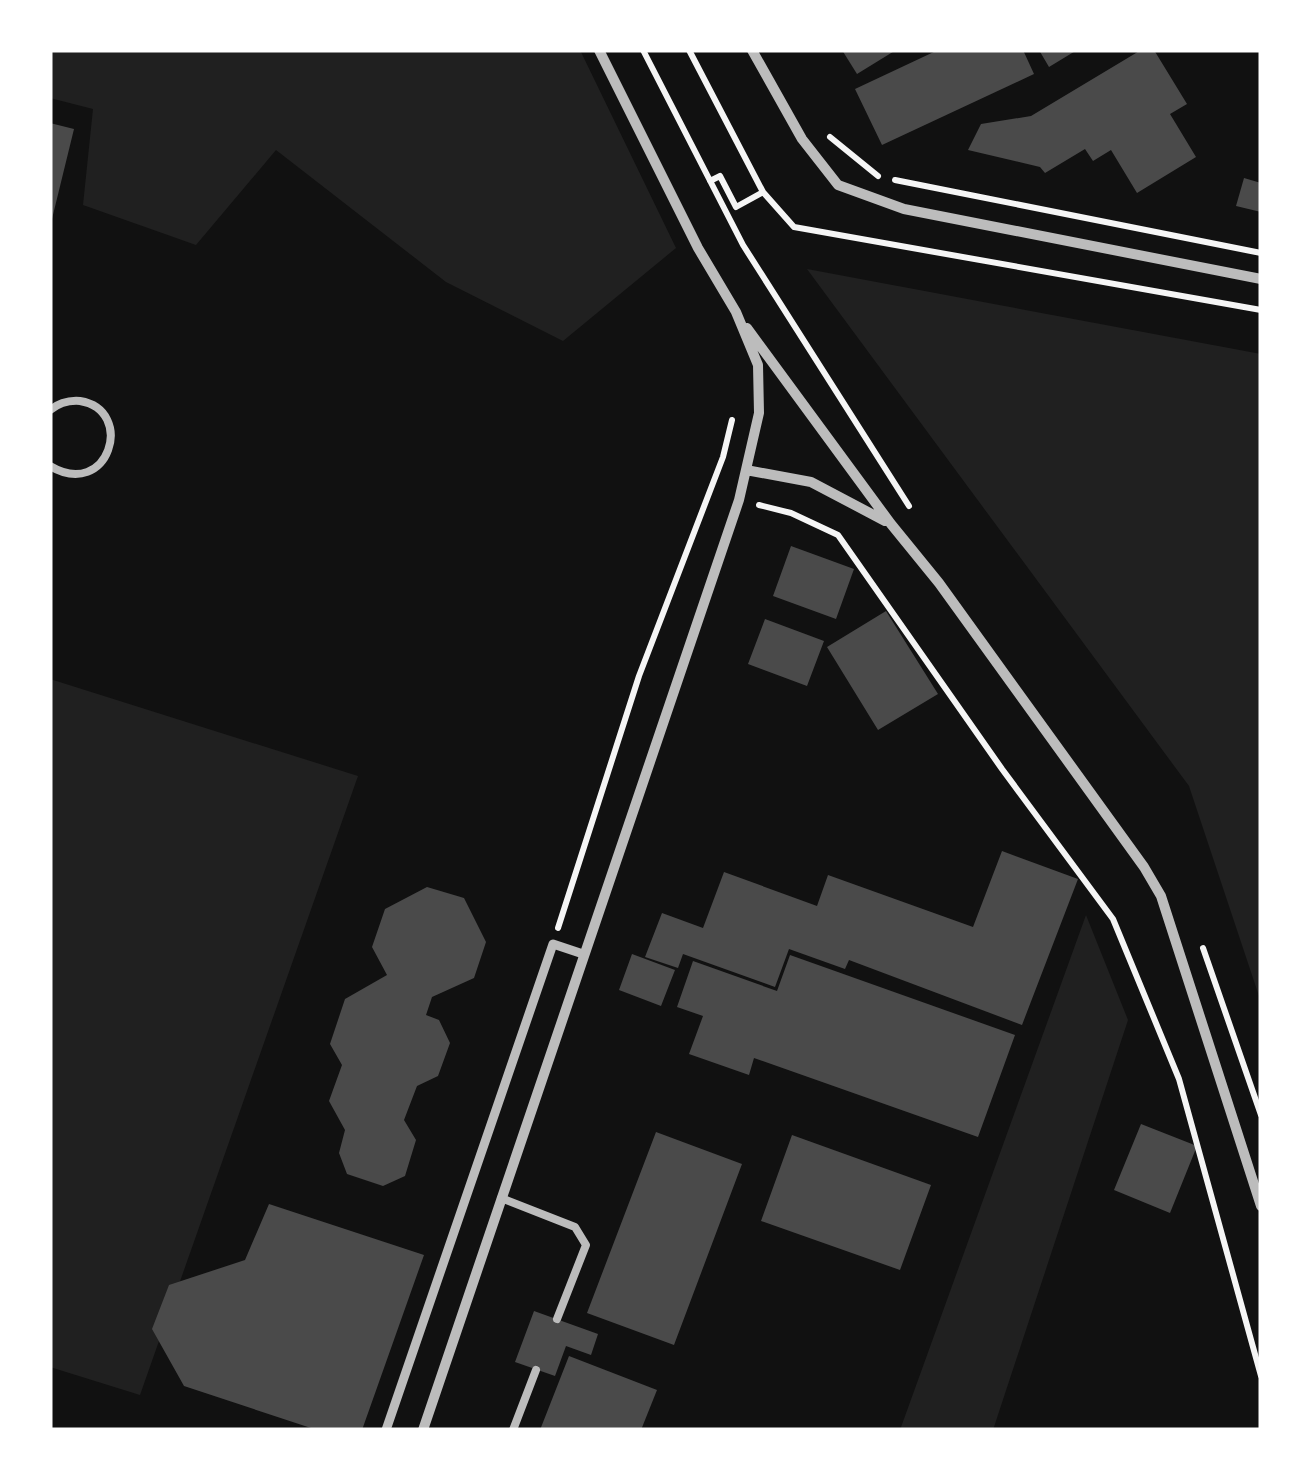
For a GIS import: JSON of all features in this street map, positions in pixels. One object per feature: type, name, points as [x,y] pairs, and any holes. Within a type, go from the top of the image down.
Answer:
[{"type":"street","points":[[599,50],[698,248],[736,312],[891,524],[940,583],[1162,896],[1261,1206]]},
{"type":"street","points":[[752,50],[802,139],[838,185],[904,209],[1261,278]]},
{"type":"street","points":[[423,1430],[738,500],[759,413],[758,365],[736,312]]},
{"type":"street","points":[[746,470],[812,482],[891,524]]},
{"type":"street","points":[[386,1430],[552,944],[583,954]]},
{"type":"lane","points":[[50,393],[53,407],[71,400],[98,409],[112,435],[102,462],[91,471],[62,474],[50,466]]},
{"type":"lane","points":[[501,1198],[575,1227],[586,1245],[556,1319]]},
{"type":"lane","points":[[512,1430],[536,1370]]},
{"type":"path","points":[[642,50],[743,245],[905,502]]},
{"type":"path","points":[[827,135],[880,177],[1261,253]]},
{"type":"path","points":[[710,181],[720,176],[736,207],[763,192]]},
{"type":"path","points":[[552,944],[639,676],[723,457],[734,411]]},
{"type":"path","points":[[738,500],[790,514],[838,535],[1113,919],[1179,1079],[1261,1376]]},
{"type":"shaded area","points":[[50,50],[580,50],[676,248],[563,341],[446,282],[276,150],[196,245],[83,205],[93,109],[50,98]]},
{"type":"shaded area","points":[[807,269],[1261,354],[1261,1002],[1189,786]]},
{"type":"shaded area","points":[[50,679],[358,776],[140,1395],[50,1367]]},
{"type":"shaded area","points":[[1086,915],[1128,1020],[993,1430],[900,1430]]},
{"type":"building","points":[[842,50],[896,50],[857,74]]},
{"type":"building","points":[[938,50],[1023,50],[1034,74],[882,145],[855,89]]},
{"type":"building","points":[[1039,50],[1077,50],[1049,67]]},
{"type":"building","points":[[1141,50],[1154,50],[1187,104],[1170,114],[1196,157],[1137,193],[1111,150],[1093,161],[1085,149],[1045,173],[1040,167],[968,150],[981,124],[1031,116]]},
{"type":"building","points":[[50,123],[74,129],[51,223],[50,222]]},
{"type":"building","points":[[1244,178],[1261,183],[1261,212],[1236,206]]},
{"type":"building","points":[[791,546],[854,569],[836,619],[773,596]]},
{"type":"building","points":[[886,611],[938,694],[878,730],[827,647]]},
{"type":"building","points":[[765,619],[824,641],[807,686],[748,664]]},
{"type":"building","points":[[1002,851],[1078,879],[1022,1025],[849,960],[845,969],[789,949],[775,987],[683,954],[678,968],[645,957],[662,913],[703,928],[724,872],[817,906],[828,875],[973,927]]},
{"type":"building","points":[[427,887],[464,898],[486,942],[474,978],[432,997],[426,1015],[439,1020],[450,1043],[438,1076],[417,1086],[404,1120],[416,1140],[405,1176],[383,1186],[347,1174],[339,1153],[345,1130],[329,1101],[342,1065],[330,1044],[345,999],[387,975],[372,947],[385,909]]},
{"type":"building","points":[[632,954],[675,970],[661,1006],[619,990]]},
{"type":"building","points":[[790,955],[1015,1035],[978,1137],[754,1058],[749,1075],[689,1054],[703,1016],[677,1007],[693,961],[777,991]]},
{"type":"building","points":[[1141,1124],[1197,1146],[1170,1213],[1114,1190]]},
{"type":"building","points":[[656,1132],[742,1164],[674,1345],[587,1313]]},
{"type":"building","points":[[792,1135],[931,1185],[900,1270],[761,1221]]},
{"type":"building","points":[[269,1204],[424,1255],[362,1430],[317,1430],[184,1386],[152,1329],[169,1285],[245,1260]]},
{"type":"building","points":[[534,1311],[598,1334],[591,1355],[566,1346],[555,1376],[515,1362]]},
{"type":"building","points":[[569,1356],[657,1390],[641,1430],[540,1430]]}]
